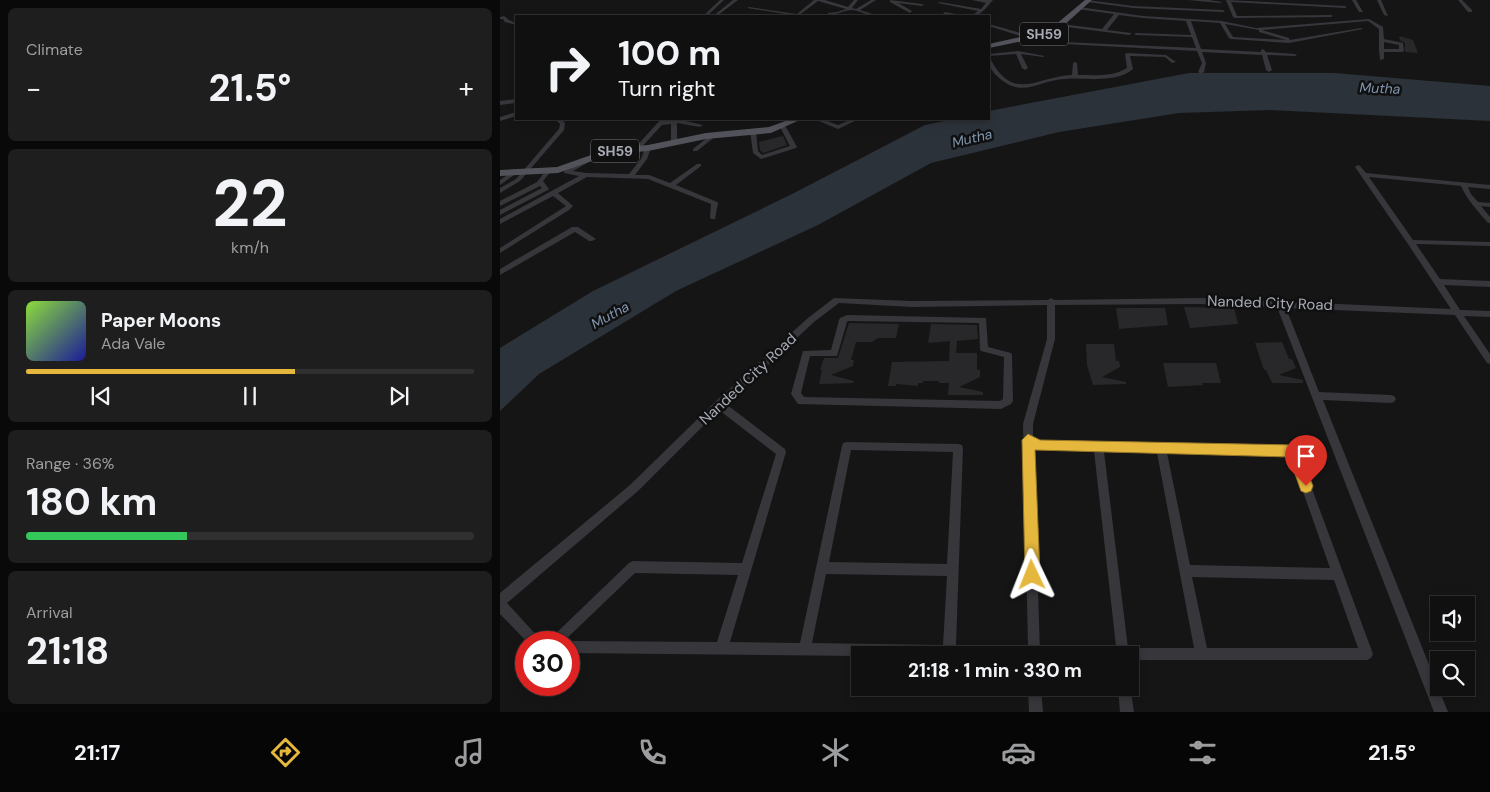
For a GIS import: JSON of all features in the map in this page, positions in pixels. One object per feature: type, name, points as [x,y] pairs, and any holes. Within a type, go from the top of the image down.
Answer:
[{"type":"main road","name":"SH59","points":[[991,44],[1050,33],[1062,25],[1089,0]]},
{"type":"main road","name":"SH59","points":[[500,173],[558,170],[611,151],[636,150],[714,135],[783,127],[796,120]]},
{"type":"street","points":[[706,15],[722,0]]},
{"type":"street","points":[[716,15],[736,0]]},
{"type":"street","points":[[799,15],[818,0],[874,15]]},
{"type":"street","points":[[830,14],[836,14],[849,8],[856,0]]},
{"type":"street","points":[[856,10],[874,0]]},
{"type":"street","points":[[889,0],[906,1],[922,5],[906,15]]},
{"type":"street","points":[[889,0],[910,12]]},
{"type":"street","points":[[974,0],[990,1]]},
{"type":"street","points":[[1089,0],[1223,12]]},
{"type":"street","points":[[1190,0],[1220,2]]},
{"type":"street","points":[[1331,16],[1235,17],[1228,0],[1345,7]]},
{"type":"street","points":[[1354,0],[1361,11]]},
{"type":"street","points":[[1379,0],[1386,15]]},
{"type":"street","points":[[1460,0],[1470,12]]},
{"type":"street","points":[[906,1],[910,12]]},
{"type":"street","points":[[974,15],[990,1]]},
{"type":"street","points":[[1261,2],[1272,17]]},
{"type":"street","points":[[940,3],[982,10]]},
{"type":"street","points":[[770,5],[772,7],[771,12]]},
{"type":"street","points":[[749,8],[791,15]]},
{"type":"street","points":[[1079,8],[1117,14],[1222,22],[1287,39],[1289,42]]},
{"type":"street","points":[[757,15],[771,12]]},
{"type":"street","points":[[945,13],[954,15]]},
{"type":"street","points":[[1103,31],[1117,14]]},
{"type":"street","points":[[1195,14],[1196,20]]},
{"type":"street","points":[[500,18],[504,17],[507,21],[515,24]]},
{"type":"street","points":[[1188,20],[1201,50],[1204,63],[1201,72]]},
{"type":"street","points":[[1255,32],[1366,20],[1380,27],[1382,59]]},
{"type":"street","points":[[1222,22],[1231,38],[1258,41],[1289,42],[1361,29]]},
{"type":"street","points":[[990,25],[1029,37]]},
{"type":"street","points":[[1062,25],[1129,34]]},
{"type":"street","points":[[1255,32],[1270,70]]},
{"type":"street","points":[[1044,34],[1060,43],[1295,55]]},
{"type":"street","points":[[1136,34],[1194,36]]},
{"type":"street","points":[[1381,40],[1401,44],[1402,51],[1381,50]]},
{"type":"street","points":[[1144,55],[1145,48]]},
{"type":"street","points":[[990,55],[1018,52],[1042,56]]},
{"type":"street","points":[[1018,52],[1025,68]]},
{"type":"street","points":[[991,71],[1022,87],[1056,78],[1126,73],[1130,70],[1126,55],[1166,56],[1174,62]]},
{"type":"street","points":[[1075,63],[1075,77]]},
{"type":"street","points":[[500,103],[515,101]]},
{"type":"street","points":[[500,119],[515,114]]},
{"type":"street","points":[[500,183],[519,172],[562,129],[563,124],[559,120]]},
{"type":"street","points":[[820,120],[838,127],[854,120]]},
{"type":"street","points":[[636,150],[663,121],[700,125]]},
{"type":"street","points":[[674,122],[674,142]]},
{"type":"street","points":[[749,132],[755,152],[761,157],[794,148],[783,127]]},
{"type":"street","points":[[695,150],[714,135]]},
{"type":"street","points":[[630,177],[644,159],[648,148]]},
{"type":"street","points":[[593,158],[566,172],[586,175],[649,177],[715,203],[713,218]]},
{"type":"street","points":[[672,185],[699,165]]},
{"type":"street","points":[[1358,167],[1490,360]]},
{"type":"street","points":[[500,204],[540,181],[549,170]]},
{"type":"street","points":[[500,191],[518,180],[519,172]]},
{"type":"street","points":[[500,222],[586,175]]},
{"type":"street","points":[[1364,175],[1490,187]]},
{"type":"street","points":[[500,197],[540,181]]},
{"type":"street","points":[[500,213],[546,189],[540,181]]},
{"type":"street","points":[[1463,184],[1475,204],[1490,221]]},
{"type":"street","points":[[500,251],[570,206],[568,202],[554,193]]},
{"type":"street","points":[[1475,204],[1490,205]]},
{"type":"street","points":[[500,272],[575,229],[592,239]]},
{"type":"street","points":[[1411,242],[1490,244]]},
{"type":"street","points":[[1438,282],[1490,284]]},
{"type":"street","name":"Nanded City Road","points":[[500,603],[634,488],[719,404],[811,320],[837,300],[916,304],[1050,301],[1200,301],[1490,314]]},
{"type":"street","points":[[1034,646],[1028,424],[1051,339],[1050,301]]},
{"type":"street","points":[[914,318],[916,304]]},
{"type":"street","points":[[1280,304],[1441,712]]},
{"type":"street","points":[[914,318],[983,320],[984,349],[1008,355],[1009,398],[1006,404],[830,402],[801,401],[797,397],[796,394],[806,354],[834,354],[844,319],[914,318]]},
{"type":"street","points":[[1479,345],[1490,345]]},
{"type":"street","points":[[1316,396],[1392,399]]},
{"type":"street","points":[[719,404],[781,452],[722,648]]},
{"type":"street","points":[[1028,440],[1038,446],[1294,451],[1367,654],[1139,654]]},
{"type":"street","points":[[805,649],[847,446],[958,448],[949,646]]},
{"type":"street","points":[[1098,447],[1122,646]]},
{"type":"street","points":[[1161,448],[1202,654]]},
{"type":"street","points":[[566,631],[633,567],[746,569]]},
{"type":"street","points":[[822,568],[953,570]]},
{"type":"street","points":[[1185,571],[1338,574]]},
{"type":"street","points":[[500,603],[526,631]]},
{"type":"street","points":[[580,647],[851,650]]},
{"type":"street","points":[[1035,696],[1036,712]]},
{"type":"street","points":[[1126,696],[1127,712]]},
{"type":"water","name":"Mutha","points":[[1189,73],[1334,73],[1490,86],[1490,121],[1270,110],[1179,113],[1059,132],[931,163],[818,225],[676,291],[539,374],[500,411],[500,348],[593,291],[794,193],[925,125],[949,120],[990,120],[990,111]]},
{"type":"building","points":[[1399,36],[1413,40],[1418,53],[1405,52],[1405,43],[1400,40]]},
{"type":"building","points":[[783,136],[787,145],[763,153],[760,150],[759,142]]},
{"type":"building","points":[[1184,307],[1234,308],[1238,324],[1190,328]]},
{"type":"building","points":[[1116,308],[1165,308],[1168,325],[1119,329]]},
{"type":"building","points":[[849,323],[899,324],[896,338],[878,338],[872,342],[856,342],[851,360],[854,360],[853,366],[831,375],[854,381],[853,383],[819,384],[822,370],[820,370],[824,358],[838,358]]},
{"type":"building","points":[[931,324],[977,325],[978,339],[957,341],[956,353],[977,353],[977,370],[980,370],[980,377],[959,387],[983,392],[983,395],[948,395],[949,383],[939,383],[939,381],[923,381],[923,383],[918,383],[918,386],[896,384],[896,386],[888,386],[892,362],[949,361],[950,341],[928,343]]},
{"type":"building","points":[[1282,342],[1289,359],[1292,359],[1296,368],[1279,375],[1303,380],[1303,383],[1272,383],[1266,370],[1264,370],[1255,343]]},
{"type":"building","points":[[1086,344],[1114,344],[1116,361],[1119,361],[1120,367],[1102,377],[1126,382],[1126,384],[1093,385],[1087,365]]},
{"type":"building","points":[[1163,363],[1216,363],[1221,383],[1168,387]]},
{"type":"route","points":[[1032,575],[1028,440],[1038,446],[1294,451],[1306,486]]}]
